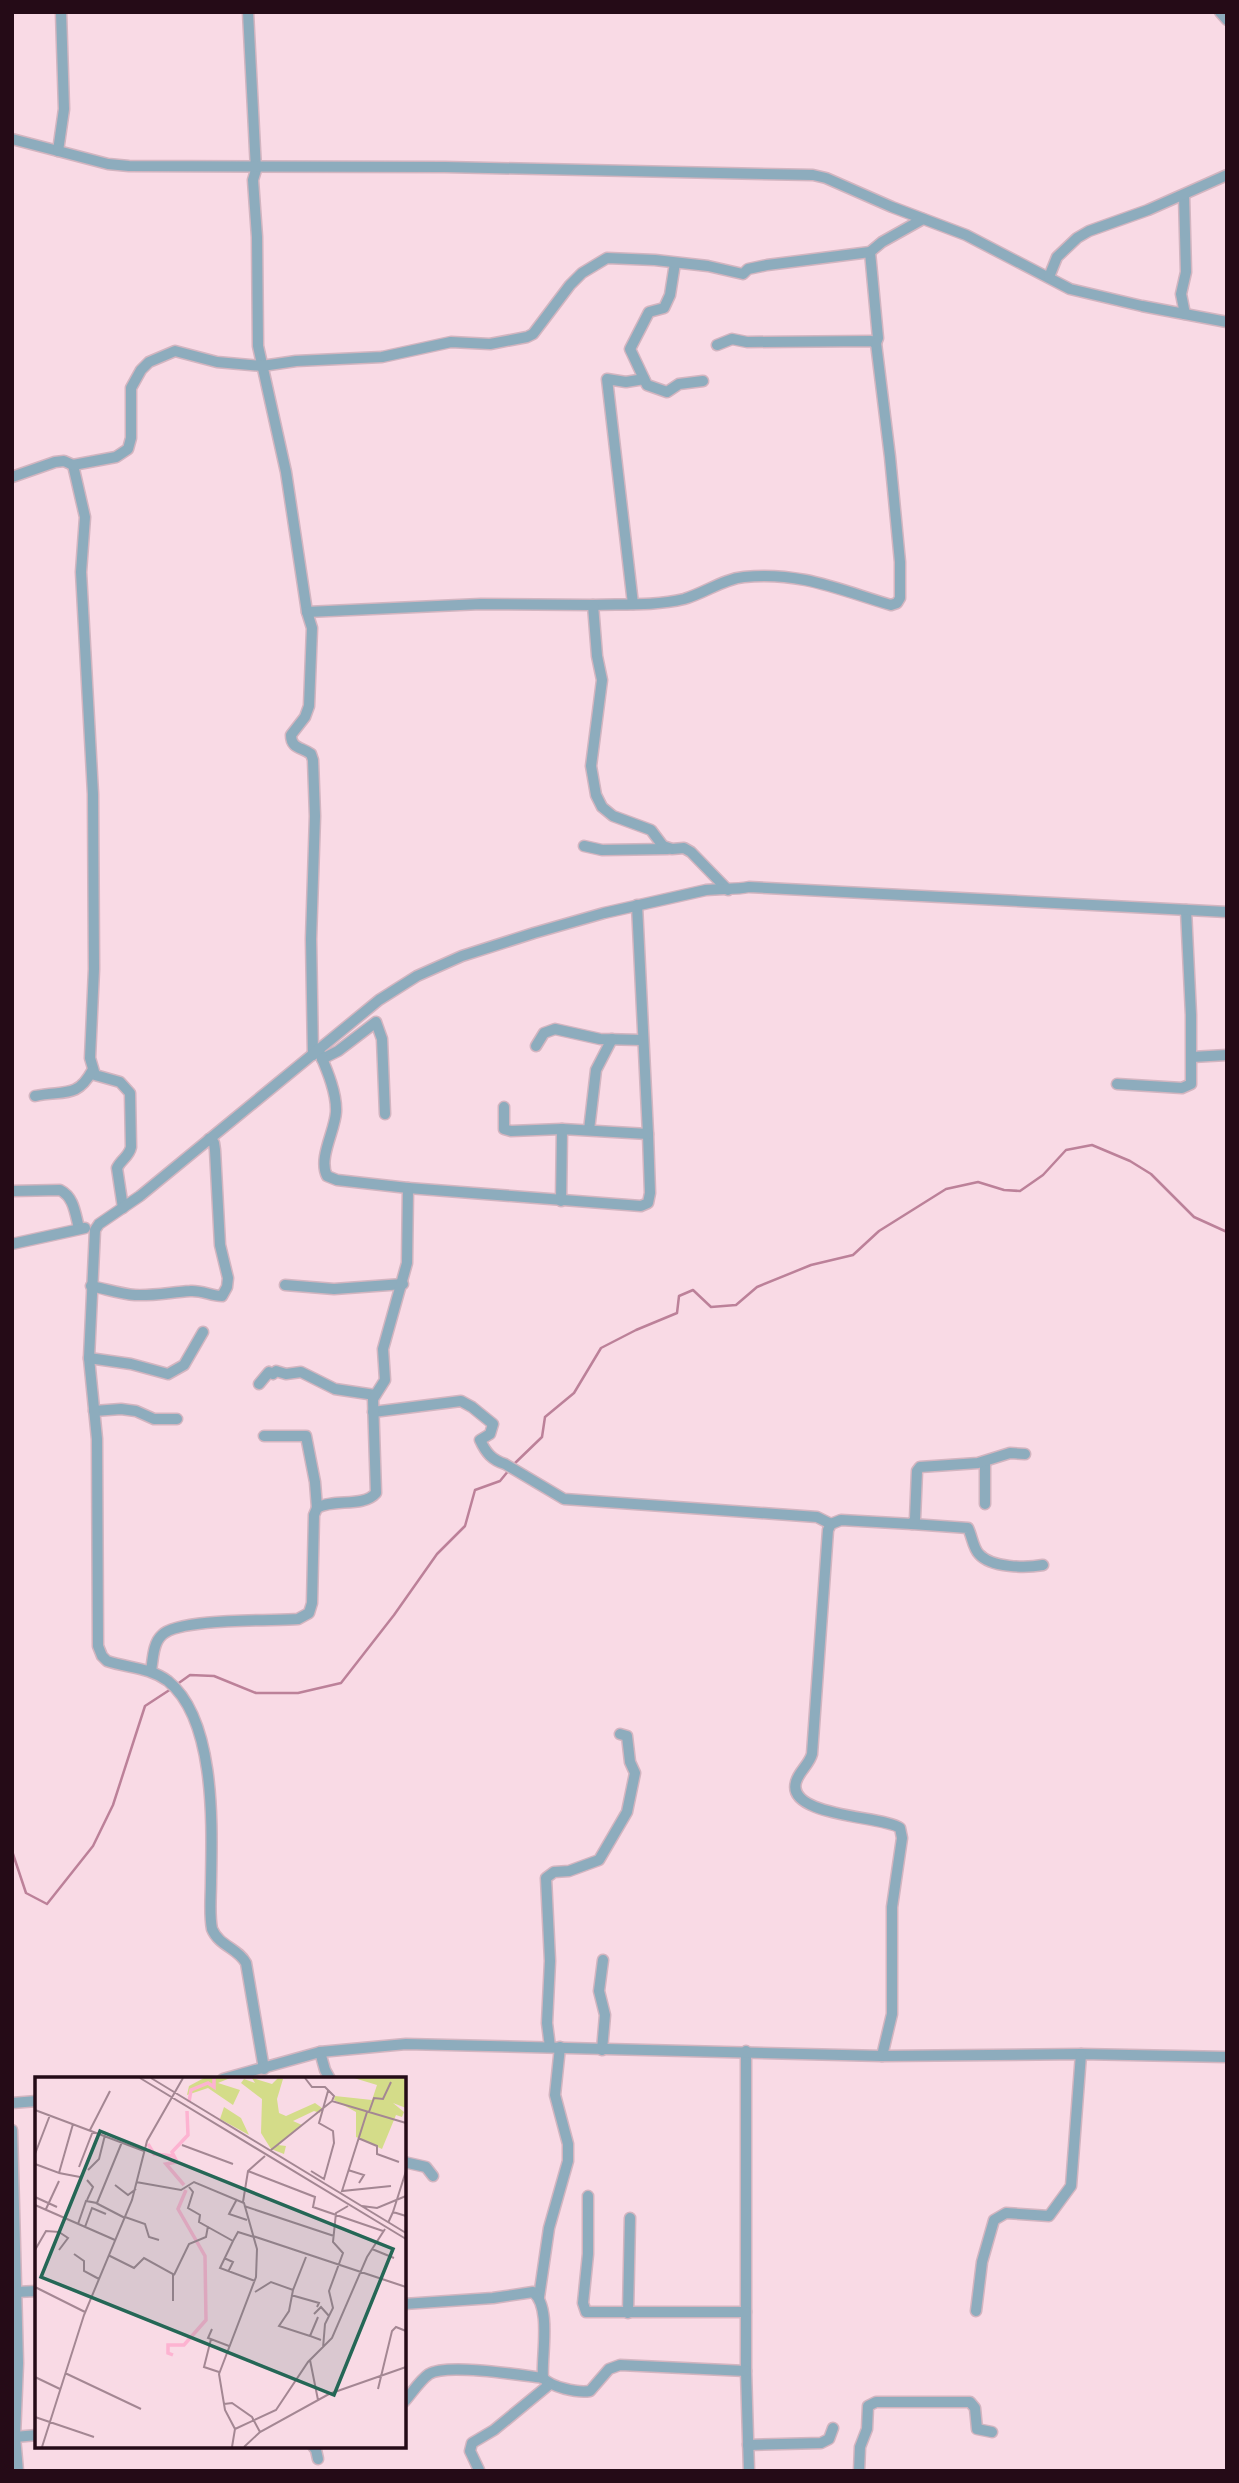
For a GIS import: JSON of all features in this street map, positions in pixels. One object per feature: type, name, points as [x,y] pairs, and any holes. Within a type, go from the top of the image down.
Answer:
[{"type":"street","points":[[58,151],[64,109],[61,12]]},
{"type":"street","points":[[248,12],[257,237],[257,333],[286,472],[307,612],[312,628],[309,706],[305,717],[291,735],[291,740],[295,747],[310,754],[313,760],[315,816],[311,939],[318,1054],[334,1094],[336,1111],[324,1167],[327,1176],[337,1180],[408,1188],[561,1201],[641,1206],[648,1203],[648,1134],[637,910]]},
{"type":"street","points":[[1220,12],[1227,20]]},
{"type":"street","points":[[12,139],[108,164],[255,173],[445,167],[794,173],[826,178],[966,234],[1070,289],[1227,322]]},
{"type":"street","points":[[1049,277],[1056,257],[1089,230],[1184,195],[1227,175]]},
{"type":"street","points":[[1184,195],[1186,271],[1181,294],[1185,314]]},
{"type":"street","points":[[12,477],[55,462],[64,461],[73,465],[116,457],[128,449],[131,439],[131,388],[149,362],[175,351],[217,362],[262,366],[296,361],[383,357],[451,342],[490,344],[527,337],[541,326],[570,285],[593,265],[607,258],[708,266],[743,274],[748,269],[767,265],[870,252],[882,242],[923,219]]},
{"type":"street","points":[[307,612],[481,604],[633,604],[680,600],[735,578],[761,576],[781,576],[823,583],[891,605],[897,603],[900,598],[900,562],[876,343],[878,338],[870,252]]},
{"type":"street","points":[[675,263],[667,302],[664,308],[649,312],[631,345],[631,353],[647,385],[664,392],[679,384],[703,382]]},
{"type":"street","points":[[717,345],[732,338],[747,342],[876,343]]},
{"type":"street","points":[[633,604],[607,379],[626,382],[644,379]]},
{"type":"street","points":[[35,1096],[77,1090],[86,1082],[92,1071],[93,794],[81,572],[85,517],[73,465]]},
{"type":"street","points":[[593,605],[601,680],[591,766],[596,795],[602,807],[613,816],[651,830],[663,846],[672,849]]},
{"type":"street","points":[[584,846],[603,849],[684,848],[729,891]]},
{"type":"street","points":[[12,1244],[79,1228],[96,1227],[318,1054],[398,987],[439,965],[489,946],[722,888],[729,891],[749,887],[775,887],[1227,912]]},
{"type":"street","points":[[1117,1084],[1188,1087],[1192,1080],[1186,910]]},
{"type":"street","points":[[318,1054],[338,1051],[376,1022],[382,1039],[385,1114]]},
{"type":"street","points":[[536,1046],[544,1033],[555,1029],[581,1037],[642,1040]]},
{"type":"street","points":[[589,1130],[596,1070],[612,1039]]},
{"type":"street","points":[[1192,1057],[1227,1055]]},
{"type":"street","points":[[92,1071],[100,1078],[124,1085],[130,1093],[131,1147],[127,1157],[119,1163],[116,1174],[123,1208]]},
{"type":"street","points":[[504,1107],[504,1129],[511,1131],[562,1129],[648,1134]]},
{"type":"street","points":[[561,1201],[562,1129]]},
{"type":"street","points":[[92,1286],[133,1295],[171,1294],[190,1290],[222,1296],[228,1287],[228,1278],[220,1245],[215,1150],[214,1143],[209,1139]]},
{"type":"street","points":[[317,1508],[329,1503],[367,1500],[376,1493],[373,1412],[375,1395],[385,1380],[383,1349],[407,1263],[408,1188]]},
{"type":"street","points":[[12,1191],[65,1192],[71,1200],[79,1228]]},
{"type":"street","points":[[96,1227],[89,1358],[97,1439],[98,1646],[107,1661],[151,1671],[168,1682],[178,1692],[194,1720],[210,1799],[212,1929],[218,1941],[243,1957],[246,1963],[264,2068]]},
{"type":"street","points":[[285,1285],[334,1289],[403,1283]]},
{"type":"street","points":[[89,1358],[131,1364],[168,1374],[184,1365],[202,1332]]},
{"type":"street","points":[[259,1384],[269,1372],[301,1372],[335,1389],[375,1395]]},
{"type":"street","points":[[373,1412],[461,1401],[493,1424],[490,1434],[480,1440],[485,1452],[496,1461],[565,1499],[817,1517],[831,1524]]},
{"type":"street","points":[[94,1411],[121,1409],[136,1411],[154,1419],[177,1419]]},
{"type":"street","points":[[151,1671],[156,1642],[173,1628],[298,1619],[309,1613],[312,1604],[317,1508],[306,1436],[264,1436]]},
{"type":"street","points":[[912,1524],[915,1519],[918,1468],[983,1462],[999,1455],[1025,1454]]},
{"type":"street","points":[[983,1462],[985,1504]]},
{"type":"street","points":[[882,2056],[892,2014],[892,1906],[902,1838],[900,1828],[893,1824],[827,1811],[801,1798],[795,1783],[810,1763],[813,1754],[828,1530],[831,1524],[841,1520],[968,1528],[981,1557],[992,1562],[1044,1565]]},
{"type":"street","points":[[479,2470],[470,2451],[472,2443],[494,2430],[546,2381],[546,2343],[539,2297],[549,2228],[568,2161],[568,2144],[555,2095],[555,2047],[547,2024],[550,1961],[546,1878],[554,1872],[569,1871],[599,1860],[627,1812],[635,1773],[630,1762],[627,1736],[620,1734]]},
{"type":"street","points":[[602,2050],[605,2015],[598,1991],[603,1960]]},
{"type":"street","points":[[230,2077],[290,2058],[320,2052],[406,2044],[882,2056],[1081,2054],[1227,2057]]},
{"type":"street","points":[[746,2051],[746,2371],[749,2471]]},
{"type":"street","points":[[320,2052],[329,2077]]},
{"type":"street","points":[[976,2311],[982,2262],[994,2220],[1006,2214],[1049,2216],[1070,2190],[1081,2054]]},
{"type":"street","points":[[12,2103],[35,2101]]},
{"type":"street","points":[[12,2130],[18,2363],[15,2438],[18,2471]]},
{"type":"street","points":[[406,2162],[426,2166],[433,2176]]},
{"type":"street","points":[[587,2196],[589,2254],[583,2308],[589,2313],[747,2312]]},
{"type":"street","points":[[628,2313],[630,2218]]},
{"type":"street","points":[[16,2292],[35,2291]]},
{"type":"street","points":[[406,2304],[493,2298],[529,2292],[539,2297]]},
{"type":"street","points":[[406,2400],[427,2376],[437,2371],[481,2370],[546,2381],[587,2392],[608,2369],[620,2365],[746,2371]]},
{"type":"street","points":[[859,2471],[860,2447],[867,2429],[867,2410],[868,2406],[876,2402],[970,2402],[975,2408],[977,2429],[992,2432]]},
{"type":"street","points":[[748,2445],[821,2443],[829,2439],[833,2428]]},
{"type":"street","points":[[15,2438],[35,2435]]},
{"type":"street","points":[[314,2448],[318,2459]]},
{"type":"waterway","points":[[513,1465],[542,1437],[545,1417],[574,1393],[601,1348],[677,1313],[679,1296],[693,1290],[711,1307],[736,1305],[757,1287],[811,1265],[853,1255],[879,1231],[946,1189],[978,1182],[1004,1190],[1020,1191],[1043,1175],[1066,1150],[1092,1145],[1130,1161],[1151,1174],[1194,1217],[1227,1232]]},
{"type":"waterway","points":[[176,1685],[190,1675],[214,1676],[256,1693],[298,1693],[341,1683],[437,1554],[465,1526],[475,1490],[500,1481],[509,1470]]},
{"type":"waterway","points":[[12,1851],[26,1893],[47,1904],[93,1846],[113,1805],[145,1706],[171,1689]]}]
